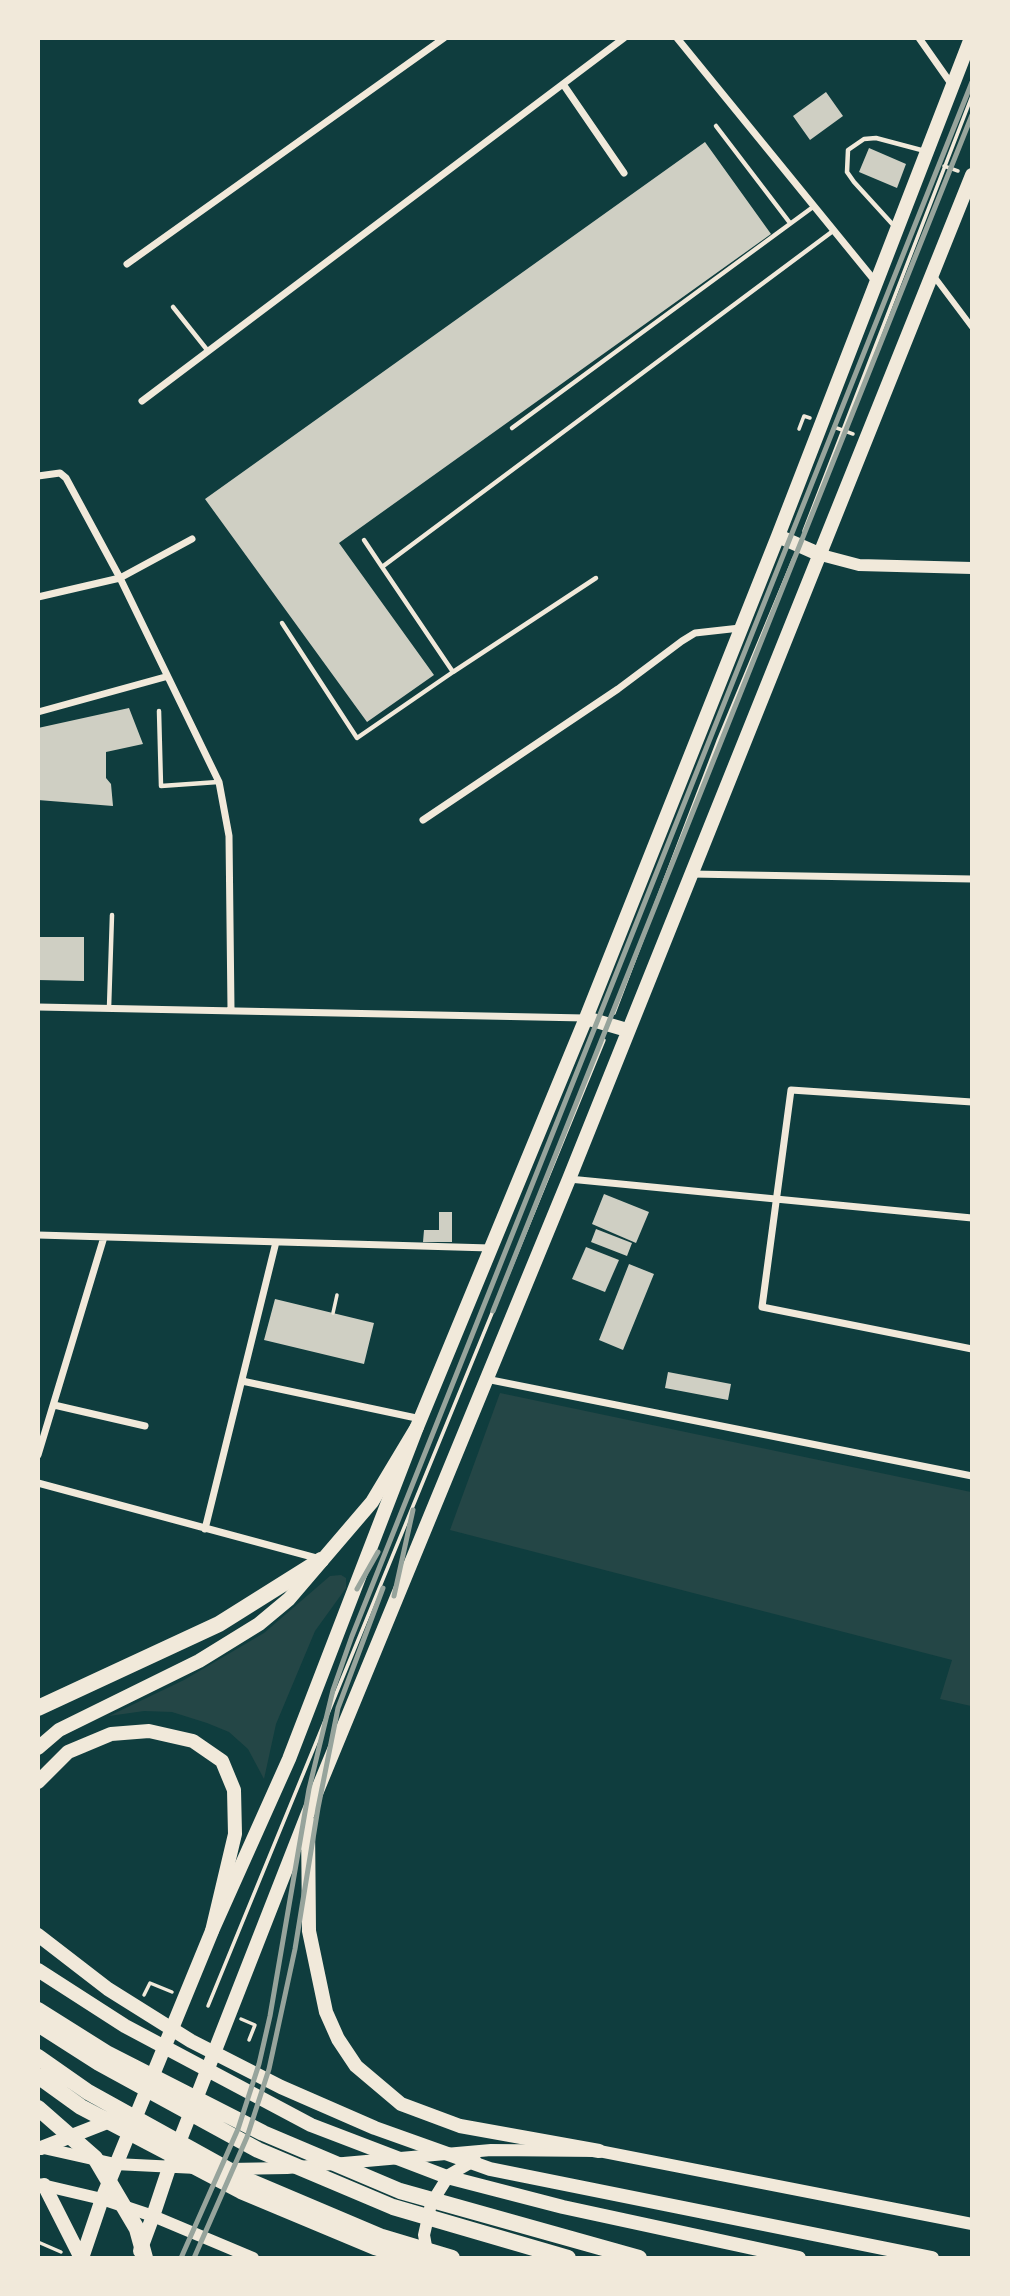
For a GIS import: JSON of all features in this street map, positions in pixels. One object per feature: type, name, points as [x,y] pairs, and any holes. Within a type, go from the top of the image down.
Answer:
[{"type":"highway","points":[[38,1708],[219,1624],[321,1560]]},
{"type":"highway","points":[[38,2010],[108,2054],[263,2133],[400,2191],[639,2258]]},
{"type":"highway","points":[[38,2024],[99,2063],[258,2150],[393,2207],[568,2258]]},
{"type":"highway","points":[[38,2057],[88,2092],[245,2179],[382,2237],[452,2258]]},
{"type":"highway","points":[[38,2076],[81,2108],[240,2191],[375,2247],[411,2258]]},
{"type":"highway","points":[[38,2108],[95,2158],[137,2229],[145,2258]]},
{"type":"main road","points":[[81,2258],[115,2164],[212,1931],[289,1759],[419,1423],[586,1018],[778,536],[971,38]]},
{"type":"main road","points":[[137,2258],[169,2168],[308,1813],[472,1409],[569,1179],[971,175]]},
{"type":"main road","points":[[778,536],[821,555],[859,565],[971,568]]},
{"type":"main road","points":[[586,1018],[627,1030]]},
{"type":"main road","points":[[38,1748],[59,1730],[90,1713],[230,1644],[289,1599],[372,1502],[419,1423]]},
{"type":"main road","points":[[38,1782],[68,1752],[111,1734],[149,1731],[193,1741],[222,1760],[234,1790],[236,1834],[212,1931]]},
{"type":"main road","points":[[308,1813],[309,1931],[326,2012],[356,2066],[401,2104],[460,2126],[971,2224]]},
{"type":"main road","points":[[38,1935],[108,1989],[191,2041],[281,2087],[375,2128],[490,2169],[584,2190],[897,2248],[932,2258]]},
{"type":"main road","points":[[38,1970],[125,2026],[311,2125],[447,2177],[563,2207],[799,2258]]},
{"type":"main road","points":[[40,2148],[137,2111]]},
{"type":"main road","points":[[40,2148],[115,2164],[169,2168],[287,2168],[491,2150],[599,2151]]},
{"type":"main road","points":[[428,2258],[424,2235],[431,2204],[449,2175],[491,2150]]},
{"type":"main road","points":[[41,2185],[102,2199],[153,2216],[253,2258]]},
{"type":"main road","points":[[41,2185],[81,2258]]},
{"type":"street","points":[[127,264],[444,38]]},
{"type":"street","points":[[142,401],[624,38]]},
{"type":"street","points":[[677,38],[875,281]]},
{"type":"street","points":[[919,38],[953,86]]},
{"type":"street","points":[[563,84],[624,173]]},
{"type":"street","points":[[933,275],[971,327]]},
{"type":"street","points":[[38,476],[60,473],[66,478],[120,578],[165,677],[219,782],[229,836],[231,1009]]},
{"type":"street","points":[[38,597],[120,578],[192,539]]},
{"type":"street","points":[[423,820],[618,689],[695,633],[741,628]]},
{"type":"street","points":[[38,712],[165,677]]},
{"type":"street","points":[[691,874],[971,879]]},
{"type":"street","points":[[38,1007],[586,1018]]},
{"type":"street","points":[[971,1102],[791,1090],[762,1307],[971,1349]]},
{"type":"street","points":[[569,1179],[971,1218]]},
{"type":"street","points":[[38,1235],[491,1248]]},
{"type":"street","points":[[38,1455],[104,1237]]},
{"type":"street","points":[[205,1529],[276,1242]]},
{"type":"street","points":[[486,1379],[971,1476]]},
{"type":"street","points":[[242,1381],[419,1423]]},
{"type":"street","points":[[54,1405],[145,1426]]},
{"type":"street","points":[[38,1483],[321,1560]]},
{"type":"lane","points":[[716,126],[790,223]]},
{"type":"lane","points":[[896,227],[847,172],[848,150],[864,139],[876,138],[926,151]]},
{"type":"lane","points":[[512,428],[813,207]]},
{"type":"lane","points":[[382,566],[833,231]]},
{"type":"lane","points":[[173,307],[208,351]]},
{"type":"lane","points":[[364,540],[453,672]]},
{"type":"lane","points":[[282,623],[357,738],[596,578]]},
{"type":"lane","points":[[159,711],[161,786],[219,782]]},
{"type":"lane","points":[[109,1009],[112,915]]},
{"type":"path","points":[[803,534],[971,96]]},
{"type":"path","points":[[799,429],[804,416],[817,421]]},
{"type":"path","points":[[829,425],[864,438]]},
{"type":"path","points":[[611,1020],[718,741],[798,547]]},
{"type":"path","points":[[620,966],[640,974]]},
{"type":"path","points":[[208,2006],[606,1032]]},
{"type":"path","points":[[333,1313],[337,1295]]},
{"type":"path","points":[[142,2000],[150,1983],[173,1992]]},
{"type":"path","points":[[196,2001],[220,2011]]},
{"type":"path","points":[[232,2015],[255,2025],[249,2040]]},
{"type":"path","points":[[38,2242],[73,2258]]},
{"type":"shaded area","points":[[500,1393],[971,1492],[971,1706],[940,1699],[952,1660],[450,1530]]},
{"type":"shaded area","points":[[341,1575],[346,1578],[346,1588],[315,1631],[276,1724],[264,1779],[248,1749],[229,1732],[207,1723],[172,1712],[144,1711],[109,1716],[184,1680],[264,1633],[330,1576]]},
{"type":"building","points":[[826,92],[843,116],[810,140],[793,116]]},
{"type":"building","points":[[705,142],[771,234],[339,543],[434,675],[367,722],[205,499]]},
{"type":"building","points":[[869,148],[906,164],[897,188],[859,172]]},
{"type":"building","points":[[129,708],[143,744],[106,752],[106,778],[111,784],[113,806],[38,800],[38,728]]},
{"type":"building","points":[[38,937],[84,937],[84,981],[38,980]]},
{"type":"building","points":[[604,1194],[649,1212],[636,1243],[592,1224]]},
{"type":"building","points":[[439,1212],[452,1212],[452,1242],[423,1242],[424,1230],[439,1230]]},
{"type":"building","points":[[596,1229],[632,1243],[627,1256],[591,1242]]},
{"type":"building","points":[[586,1247],[619,1260],[605,1292],[572,1279]]},
{"type":"building","points":[[629,1264],[654,1274],[623,1350],[599,1340]]},
{"type":"building","points":[[275,1299],[374,1323],[364,1364],[264,1340]]},
{"type":"building","points":[[668,1372],[731,1384],[728,1400],[665,1388]]},
{"type":"railway","points":[[181,2258],[238,2129],[259,2064],[270,2016],[309,1789],[333,1690],[352,1636],[972,82]]},
{"type":"railway","points":[[493,1311],[972,115]]},
{"type":"railway","points":[[394,1596],[413,1510]]},
{"type":"railway","points":[[357,1589],[378,1552]]},
{"type":"railway","points":[[194,2258],[247,2137],[269,2069],[295,1949],[318,1808],[338,1708],[383,1588]]}]
